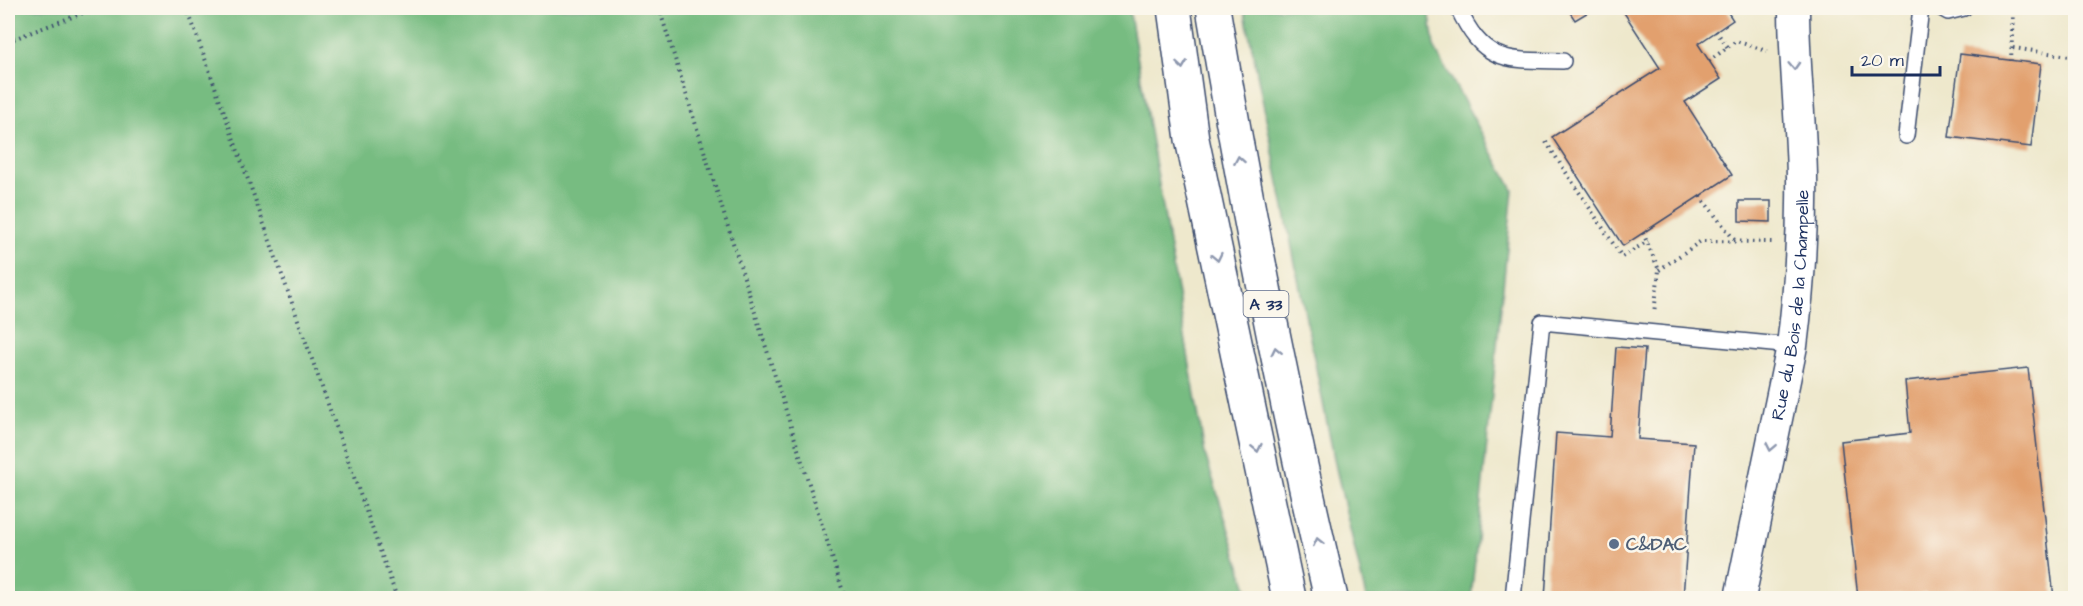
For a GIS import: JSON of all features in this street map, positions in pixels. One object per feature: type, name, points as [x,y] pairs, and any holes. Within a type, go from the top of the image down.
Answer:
[{"type":"highway","name":"A 33","points":[[1174,8],[1192,139],[1289,598]]},
{"type":"highway","name":"A 33","points":[[1213,8],[1257,261],[1295,447],[1331,598]]},
{"type":"street","name":"Rue du Bois de la Champelle","points":[[1740,598],[1792,346],[1800,243],[1802,177],[1794,60],[1794,8]]},
{"type":"lane","points":[[1458,8],[1470,35],[1489,50],[1513,60],[1563,61]]},
{"type":"lane","points":[[1906,135],[1921,8]]},
{"type":"lane","points":[[1941,8],[1948,12],[1964,8]]},
{"type":"lane","points":[[1513,598],[1542,322],[1792,346]]},
{"type":"path","points":[[8,41],[96,8]]},
{"type":"path","points":[[187,8],[397,598]]},
{"type":"path","points":[[659,8],[845,598]]},
{"type":"path","points":[[2011,61],[2013,8]]},
{"type":"path","points":[[1716,32],[1728,48]]},
{"type":"path","points":[[1709,61],[1736,41],[1794,60]]},
{"type":"path","points":[[2013,48],[2076,57]]},
{"type":"path","points":[[1546,142],[1622,257],[1648,241]]},
{"type":"path","points":[[1700,196],[1736,242]]},
{"type":"path","points":[[1643,233],[1659,270],[1652,331]]},
{"type":"path","points":[[1659,270],[1701,241],[1800,243]]},
{"type":"green space","points":[[8,8],[1129,8],[1205,454],[1250,598],[8,598]]},
{"type":"green space","points":[[1244,8],[1429,8],[1434,47],[1513,190],[1471,598],[1366,598],[1336,468]]},
{"type":"building","points":[[1567,8],[1595,8],[1575,20]]},
{"type":"building","points":[[1621,8],[1725,8],[1733,20],[1698,44],[1721,79],[1685,102],[1732,175],[1623,246],[1552,137],[1660,68]]},
{"type":"building","points":[[1960,54],[2041,64],[2031,147],[1949,137]]},
{"type":"building","points":[[1739,201],[1771,201],[1771,222],[1739,221]]},
{"type":"building","points":[[1616,347],[1645,349],[1638,439],[1694,443],[1683,598],[1545,598],[1556,433],[1610,437]]},
{"type":"building","points":[[2028,368],[2054,598],[1927,598],[1927,593],[1858,598],[1841,441],[1910,433],[1905,381]]},
{"type":"place","name":"C&DAC","points":[[1614,544]]}]
